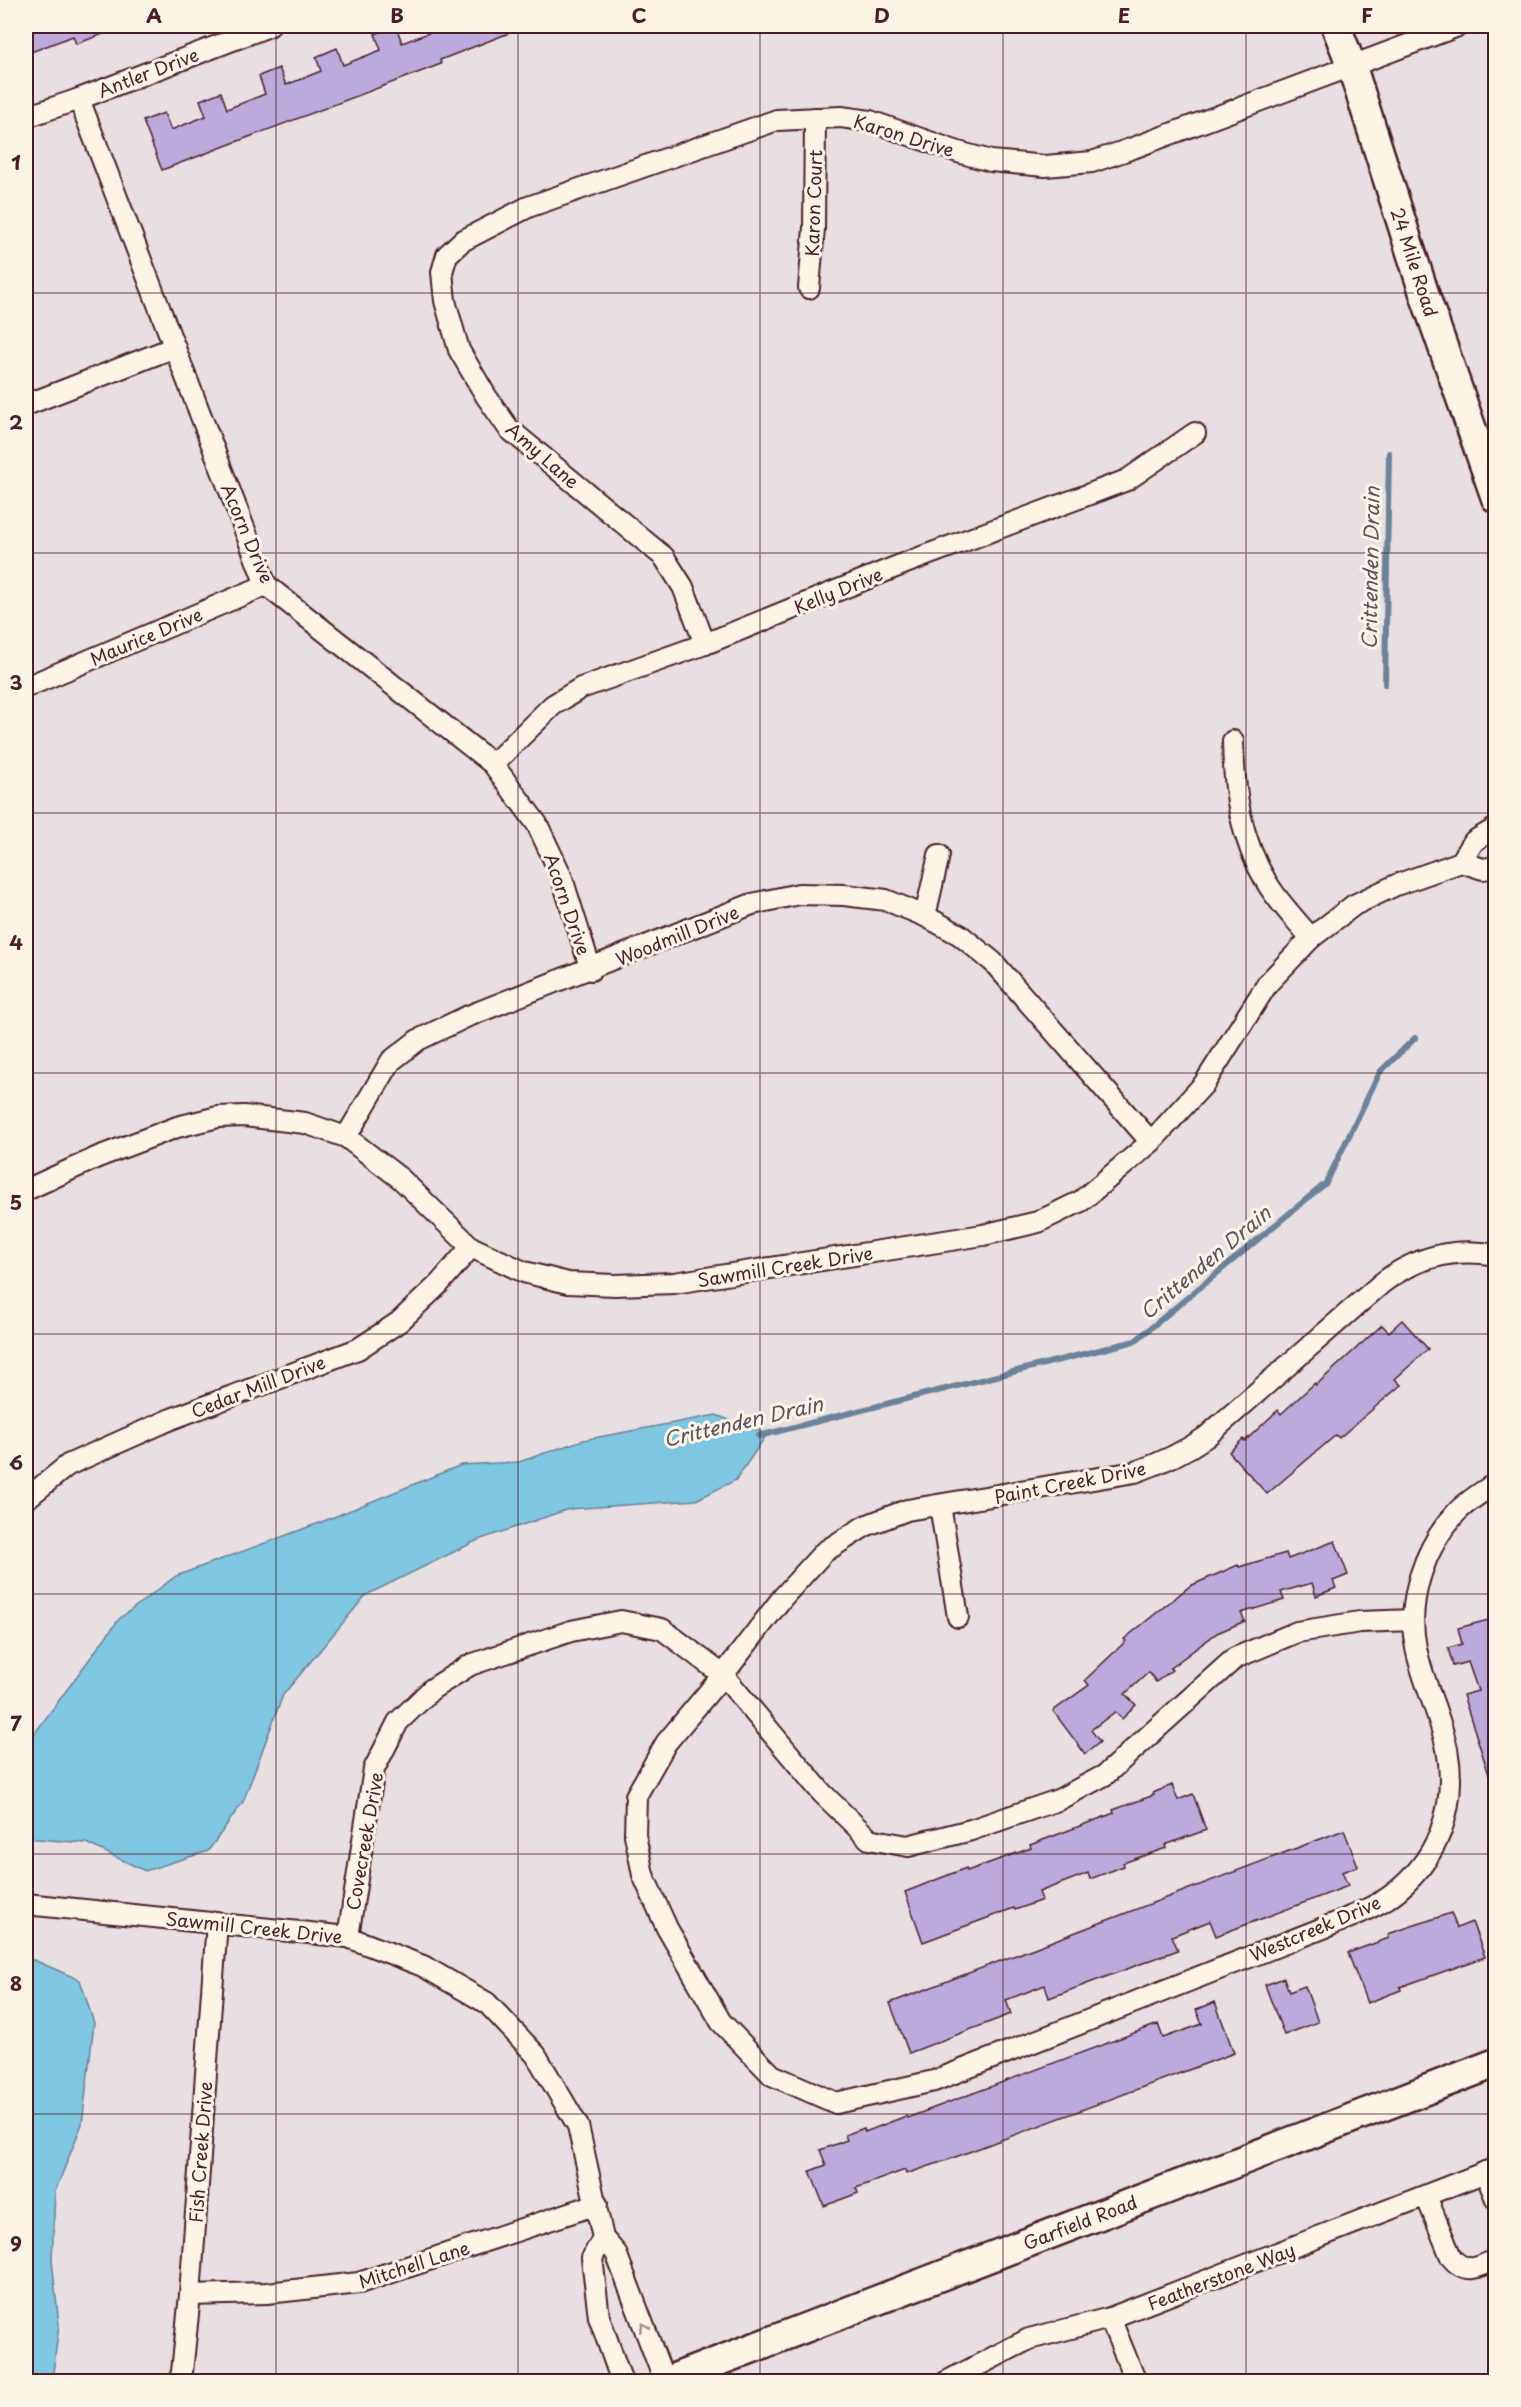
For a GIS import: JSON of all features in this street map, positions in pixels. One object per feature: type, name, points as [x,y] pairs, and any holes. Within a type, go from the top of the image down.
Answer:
[{"type":"street","name":"Antler Drive","points":[[26,117],[269,26]]},
{"type":"street","name":"24 Mile Road","points":[[1336,26],[1352,67],[1425,296],[1496,498]]},
{"type":"street","name":"Karon Drive","points":[[462,241],[528,207],[777,120],[841,117],[870,121],[958,152],[991,161],[1045,166],[1092,162],[1458,26]]},
{"type":"street","name":"Acorn Drive","points":[[79,99],[266,585],[493,764],[537,824],[561,874],[591,970]]},
{"type":"street","name":"Karon Court","points":[[809,288],[814,228],[815,118]]},
{"type":"street","name":"Amy Lane","points":[[462,241],[447,255],[442,272],[445,301],[459,350],[486,396],[509,429],[664,557],[683,587],[705,644]]},
{"type":"street","points":[[26,405],[175,347]]},
{"type":"street","name":"Kelly Drive","points":[[493,764],[553,705],[581,688],[705,644],[903,564],[1127,480],[1195,433]]},
{"type":"street","name":"Maurice Drive","points":[[26,687],[266,585]]},
{"type":"street","points":[[1233,741],[1233,785],[1254,860],[1268,886],[1311,938]]},
{"type":"street","points":[[1496,828],[1474,842],[1461,862],[1483,868],[1496,867]]},
{"type":"street","points":[[925,916],[939,855]]},
{"type":"street","name":"Sawmill Creek Drive","points":[[26,1190],[98,1157],[177,1127],[218,1117],[244,1116],[305,1123],[346,1137],[401,1179],[471,1247],[524,1272],[568,1283],[615,1285],[674,1283],[983,1235],[1038,1222],[1081,1201],[1151,1142],[1204,1084],[1268,983],[1311,938],[1354,905],[1396,885],[1461,862]]},
{"type":"street","name":"Woodmill Drive","points":[[346,1137],[391,1061],[418,1040],[466,1017],[591,970],[752,904],[799,894],[844,895],[886,900],[925,916],[960,935],[993,962],[1151,1142]]},
{"type":"street","name":"Cedar Mill Drive","points":[[26,1499],[68,1465],[171,1419],[358,1349],[399,1322],[440,1284],[471,1247]]},
{"type":"street","name":"Paint Creek Drive","points":[[723,1675],[783,1597],[824,1552],[866,1526],[886,1516],[907,1510],[1135,1472],[1160,1464],[1183,1453],[1206,1437],[1398,1272],[1414,1263],[1439,1255],[1468,1252],[1496,1255]]},
{"type":"street","points":[[723,1675],[822,1793],[869,1839],[908,1846],[971,1830],[1058,1800],[1105,1775],[1235,1658],[1297,1632],[1360,1622],[1413,1620],[1418,1585],[1437,1539],[1457,1512],[1496,1483]]},
{"type":"street","points":[[940,1505],[958,1617]]},
{"type":"street","name":"Westcreek Drive","points":[[723,1675],[666,1743],[636,1796],[635,1835],[643,1875],[667,1929],[721,2022],[772,2075],[836,2103],[934,2081],[1372,1908],[1390,1896],[1409,1880],[1430,1856],[1447,1816],[1449,1781],[1446,1748],[1416,1647],[1413,1620]]},
{"type":"street","name":"Covecreek Drive","points":[[348,1937],[374,1769],[398,1722],[432,1689],[470,1665],[571,1631],[621,1621],[662,1629],[723,1675]]},
{"type":"street","name":"Sawmill Creek Drive","points":[[26,1904],[348,1937],[423,1966],[487,2003],[536,2055],[578,2126],[603,2238],[616,2253],[665,2382]]},
{"type":"street","name":"Fish Creek Drive","points":[[179,2382],[190,2295],[217,1922]]},
{"type":"street","name":"Garfield Road","points":[[665,2382],[1496,2063]]},
{"type":"street","points":[[1490,2170],[1496,2199]]},
{"type":"street","name":"Featherstone Way","points":[[946,2382],[1029,2339],[1110,2318],[1490,2170]]},
{"type":"street","points":[[1426,2196],[1451,2257],[1458,2265],[1478,2268],[1496,2259]]},
{"type":"street","name":"Mitchell Lane","points":[[190,2295],[267,2293],[359,2283],[597,2204]]},
{"type":"street","points":[[603,2238],[592,2258],[599,2316],[622,2382]]},
{"type":"street","points":[[1110,2318],[1136,2382]]},
{"type":"water","points":[[716,1415],[767,1434],[736,1480],[696,1500],[569,1509],[478,1540],[366,1595],[283,1695],[243,1802],[208,1851],[145,1871],[86,1843],[26,1838],[26,1745],[119,1619],[176,1576],[319,1523],[461,1465],[519,1462],[583,1440]]},
{"type":"water","points":[[26,1960],[34,1960],[80,1980],[94,2023],[82,2124],[55,2192],[52,2260],[59,2325],[52,2381],[26,2381]]},
{"type":"building","points":[[26,26],[122,27],[76,44],[73,36],[26,54]]},
{"type":"building","points":[[396,26],[402,43],[447,26],[527,26],[440,60],[441,64],[162,170],[143,121],[164,113],[171,130],[206,116],[200,100],[221,92],[227,109],[265,94],[259,76],[279,68],[286,85],[321,71],[316,57],[337,48],[343,65],[381,50],[375,34]]},
{"type":"building","points":[[1402,1320],[1428,1349],[1395,1379],[1401,1385],[1339,1438],[1336,1435],[1267,1494],[1229,1452],[1243,1439],[1245,1441],[1278,1410],[1281,1414],[1315,1383],[1316,1385],[1382,1325],[1389,1332]]},
{"type":"building","points":[[1335,1541],[1348,1575],[1333,1581],[1336,1588],[1316,1596],[1312,1583],[1281,1592],[1284,1600],[1241,1613],[1245,1621],[1217,1633],[1170,1668],[1172,1670],[1156,1682],[1149,1672],[1125,1694],[1136,1705],[1122,1719],[1115,1712],[1091,1730],[1100,1742],[1085,1754],[1053,1711],[1089,1685],[1085,1680],[1126,1641],[1124,1639],[1190,1586],[1238,1565],[1239,1567],[1286,1553],[1288,1559]]},
{"type":"building","points":[[1496,1618],[1496,1787],[1493,1787],[1463,1695],[1478,1691],[1468,1662],[1453,1666],[1448,1648],[1462,1644],[1458,1628]]},
{"type":"building","points":[[1172,1785],[1178,1800],[1193,1794],[1206,1830],[1165,1845],[1166,1848],[1123,1863],[1124,1866],[1090,1879],[1088,1873],[1039,1892],[1042,1900],[923,1942],[905,1892],[966,1868],[967,1871],[1031,1848],[1030,1845],[1114,1813],[1113,1810],[1154,1795],[1153,1793]]},
{"type":"building","points":[[1344,1830],[1358,1866],[1342,1872],[1348,1886],[1216,1936],[1210,1921],[1172,1936],[1178,1950],[1049,1998],[1045,1985],[1006,2000],[1011,2014],[909,2053],[890,2003]]},
{"type":"building","points":[[1451,1913],[1457,1928],[1472,1922],[1485,1957],[1400,1987],[1401,1990],[1367,2003],[1348,1953],[1389,1938],[1388,1934]]},
{"type":"building","points":[[1284,1978],[1289,1992],[1305,1986],[1318,2022],[1284,2035],[1265,1985]]},
{"type":"building","points":[[1215,2002],[1234,2053],[950,2159],[906,2174],[905,2170],[856,2188],[858,2193],[824,2206],[810,2171],[826,2165],[820,2150],[847,2140],[845,2135],[864,2128],[865,2132],[906,2116],[907,2118],[1158,2024],[1163,2038],[1202,2024],[1196,2010]]},
{"type":"waterway","name":"Crittenden Drain","points":[[1385,684],[1389,453]]},
{"type":"waterway","name":"Crittenden Drain","points":[[759,1436],[1135,1341],[1326,1183],[1380,1072],[1415,1038]]}]
